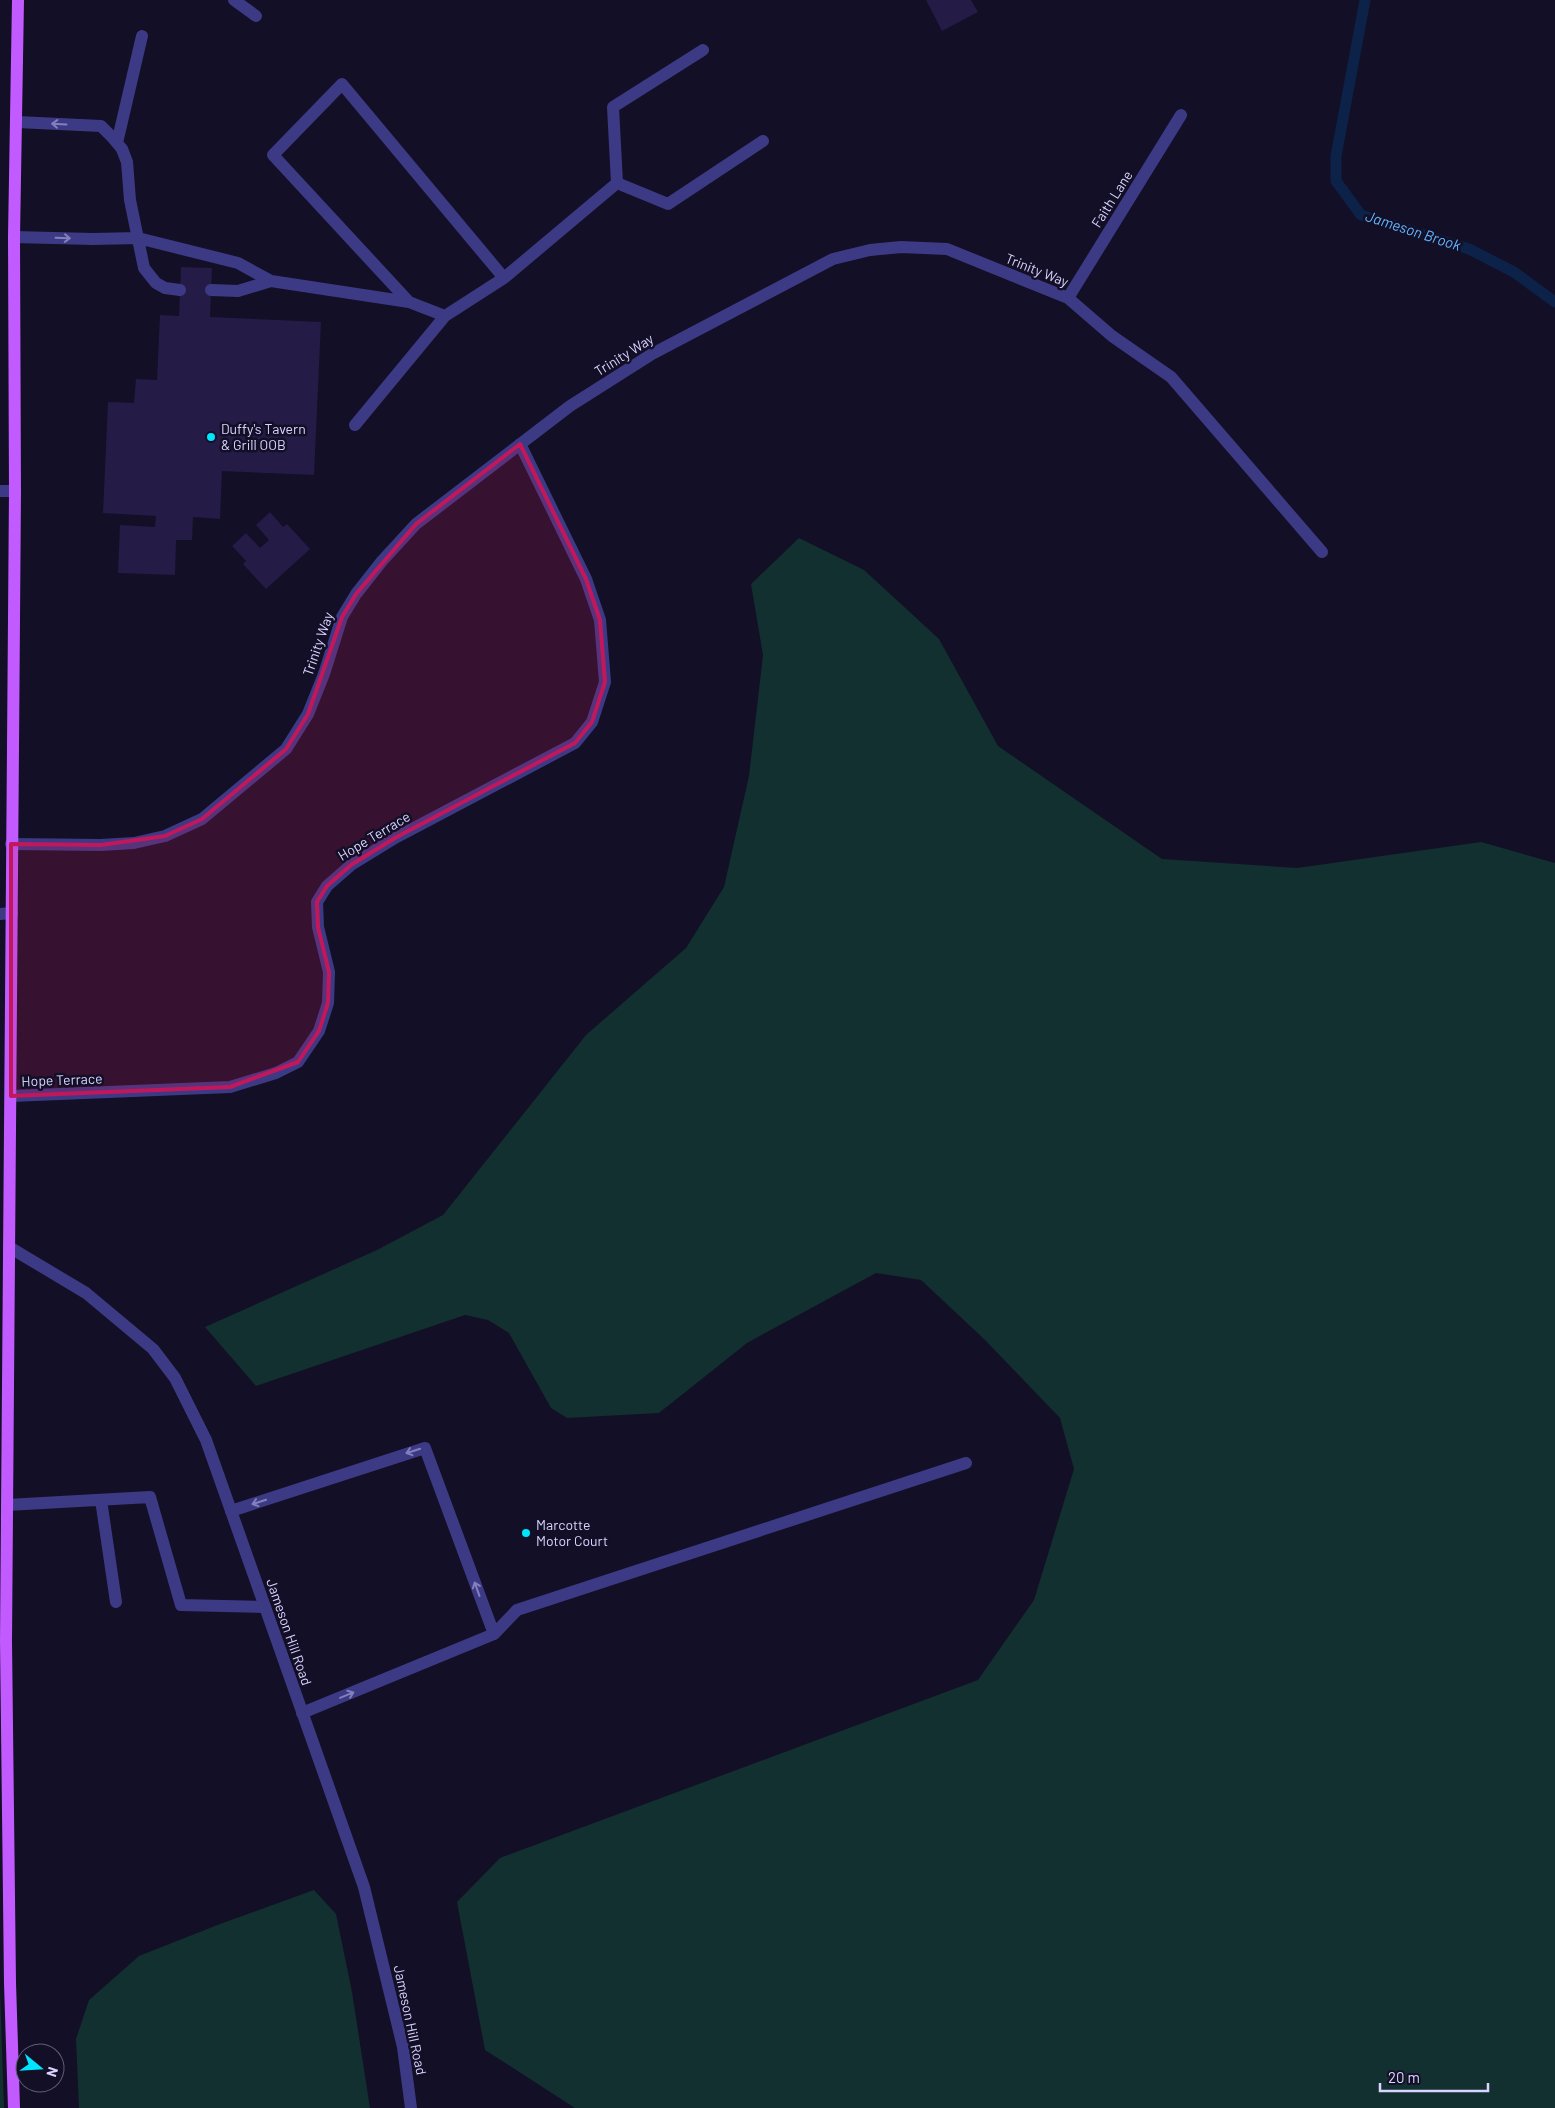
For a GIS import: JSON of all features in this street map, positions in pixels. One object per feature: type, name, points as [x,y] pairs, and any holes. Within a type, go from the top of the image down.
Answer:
[{"type":"main road","points":[[14,2108],[10,1983],[6,1641],[12,1096],[6,913],[11,844],[15,491],[14,236],[18,0]]},
{"type":"street","points":[[234,0],[256,16]]},
{"type":"street","points":[[117,143],[142,36]]},
{"type":"street","points":[[617,183],[614,107],[703,50]]},
{"type":"street","points":[[409,302],[273,155],[342,84],[504,278]]},
{"type":"street","name":"Faith Lane","points":[[1068,298],[1182,115]]},
{"type":"street","points":[[17,122],[101,126],[117,143],[127,162],[130,200],[144,268],[149,276],[165,288],[180,290]]},
{"type":"street","points":[[617,183],[668,204],[763,141]]},
{"type":"street","points":[[355,425],[445,316],[504,278],[617,183]]},
{"type":"street","points":[[14,236],[93,239],[138,238],[238,263],[271,281],[409,302],[445,316]]},
{"type":"street","name":"Trinity Way","points":[[11,844],[100,846],[134,844],[165,836],[202,819],[286,749],[308,714],[324,674],[342,617],[356,594],[382,561],[416,524],[570,406],[652,354],[833,259],[870,250],[902,247],[947,249],[1068,298],[1112,336],[1171,378],[1322,552]]},
{"type":"street","points":[[211,290],[238,290],[271,281]]},
{"type":"street","name":"Hope Terrace","points":[[12,1096],[230,1087],[276,1073],[298,1062],[319,1031],[328,1003],[329,972],[318,927],[318,902],[327,886],[351,864],[395,838],[575,743],[592,722],[605,682],[600,620],[586,579],[520,444]]},
{"type":"street","points":[[0,491],[15,491]]},
{"type":"street","name":"Jameson Hill Road","points":[[9,1247],[86,1293],[154,1350],[175,1378],[206,1440],[364,1887],[403,2047],[411,2108]]},
{"type":"street","points":[[231,1511],[425,1448],[494,1634]]},
{"type":"street","points":[[302,1713],[494,1634],[517,1610],[966,1463]]},
{"type":"street","points":[[7,1505],[150,1497],[181,1605],[264,1607]]},
{"type":"street","points":[[101,1500],[116,1602]]},
{"type":"highlighted area","points":[[520,444],[586,579],[600,620],[605,682],[592,722],[575,743],[395,838],[351,865],[327,886],[317,902],[318,927],[329,972],[328,1003],[319,1031],[298,1062],[230,1087],[11,1096],[11,844],[101,845],[165,836],[202,819],[286,749],[308,714],[342,617],[356,594],[416,524]]},
{"type":"green space","points":[[799,538],[864,570],[939,639],[998,746],[1162,859],[1297,868],[1481,842],[1555,863],[1555,2108],[575,2108],[485,2050],[457,1902],[500,1858],[978,1680],[1034,1600],[1074,1469],[1060,1418],[984,1339],[921,1280],[876,1273],[747,1343],[659,1413],[567,1418],[551,1408],[509,1333],[488,1320],[465,1315],[256,1386],[205,1327],[377,1250],[443,1215],[586,1035],[686,948],[724,887],[749,776],[763,655],[751,584]]},
{"type":"green space","points":[[314,1890],[336,1914],[352,1992],[370,2108],[79,2108],[76,2039],[89,2000],[139,1956]]},
{"type":"green space","points":[[0,1990],[4,2108],[0,2108]]},
{"type":"building","points":[[926,0],[971,0],[978,12],[942,31]]},
{"type":"building","name":"Duffy's Tavern & Grill OOB","points":[[181,267],[212,268],[210,317],[321,322],[314,475],[222,471],[220,519],[193,517],[192,540],[176,540],[175,575],[118,573],[120,525],[155,527],[156,516],[103,513],[108,402],[134,403],[136,379],[157,380],[160,315],[179,316]]},
{"type":"building","points":[[270,512],[283,527],[287,524],[310,549],[266,589],[243,564],[246,561],[232,546],[246,533],[260,548],[269,540],[256,525]]},
{"type":"waterway","name":"Jameson Brook","points":[[1365,0],[1336,156],[1336,181],[1361,215],[1469,249],[1514,272],[1555,302]]},
{"type":"place","name":"Duffy's Tavern & Grill OOB","points":[[211,437]]},
{"type":"place","name":"Marcotte Motor Court","points":[[526,1533]]}]
